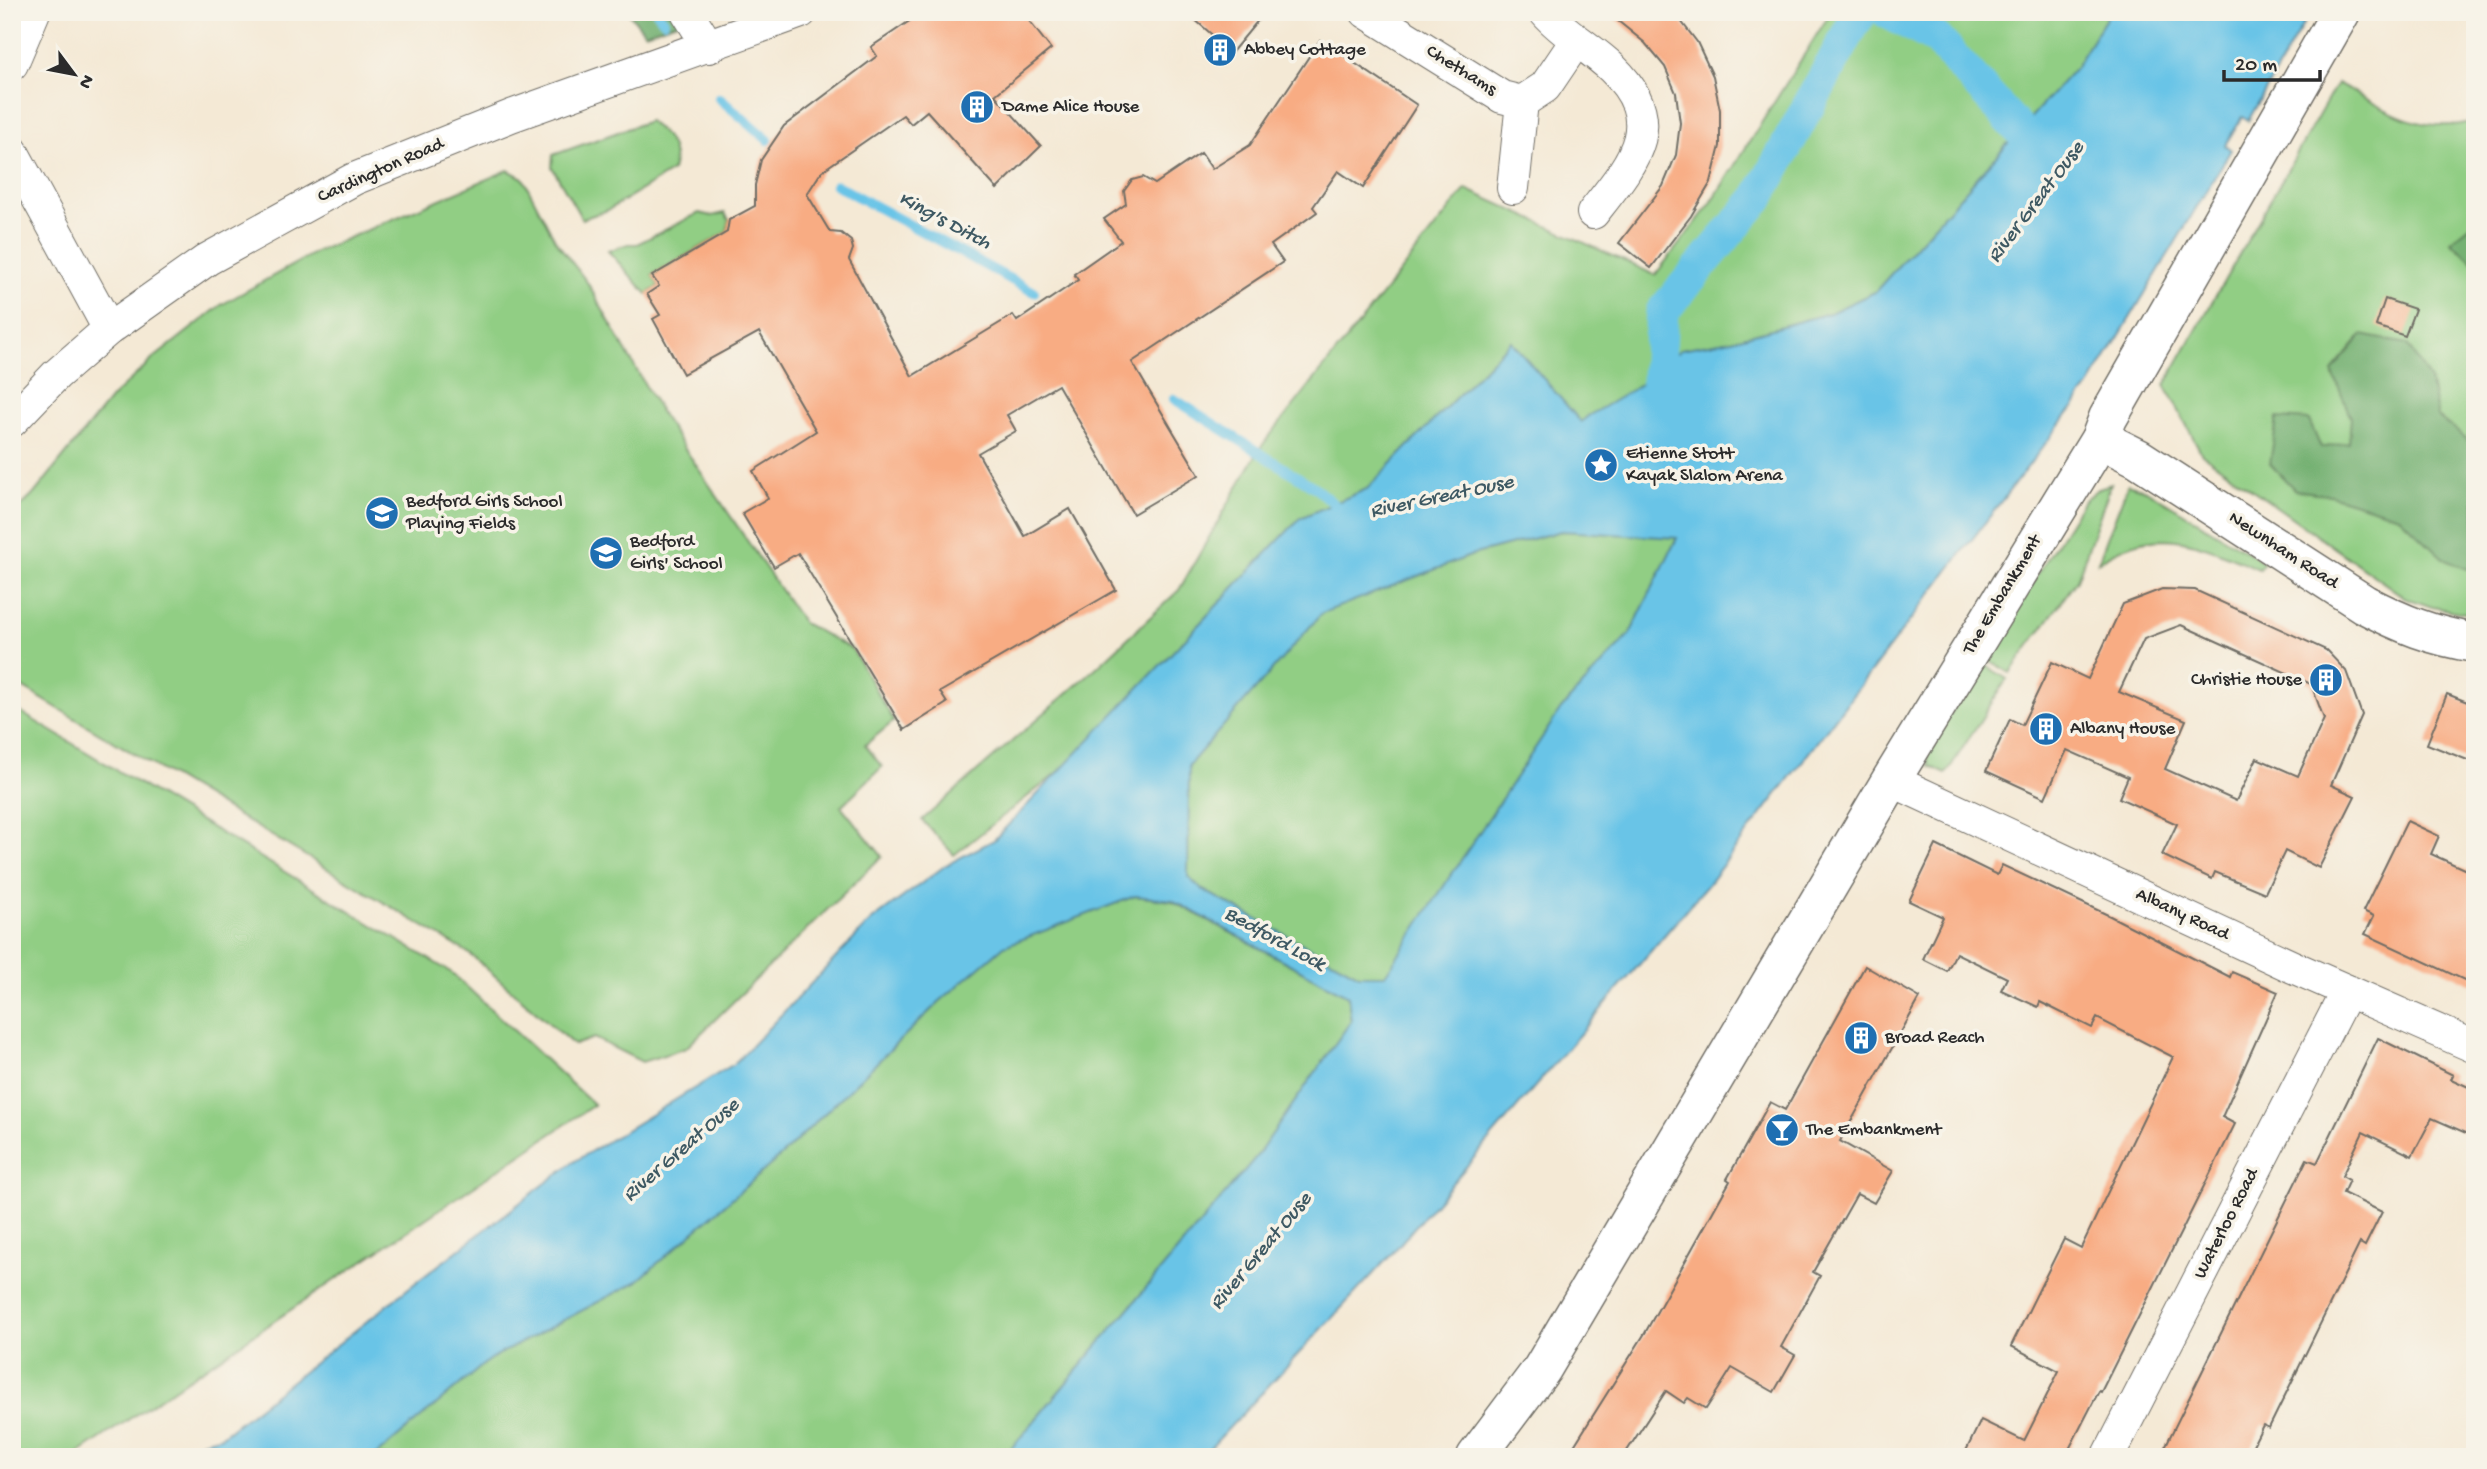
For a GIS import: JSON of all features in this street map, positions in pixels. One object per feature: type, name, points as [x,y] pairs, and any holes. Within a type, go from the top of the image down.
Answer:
[{"type":"street","points":[[12,64],[34,12]]},
{"type":"street","points":[[687,12],[709,47]]},
{"type":"street","name":"Cardington Road","points":[[12,421],[56,374],[110,329],[208,259],[354,179],[511,116],[801,12]]},
{"type":"street","name":"Chethams","points":[[1366,12],[1502,97],[1522,102],[1545,88],[1576,41]]},
{"type":"street","points":[[1545,12],[1576,41],[1612,68],[1636,98],[1643,128],[1635,156],[1593,213]]},
{"type":"street","name":"The Embankment","points":[[1476,1457],[1542,1369],[1891,780],[2100,439],[2108,418],[2341,12]]},
{"type":"street","name":"Chethams","points":[[1513,188],[1522,102]]},
{"type":"street","points":[[12,151],[110,329]]},
{"type":"street","name":"Newnham Road","points":[[2100,439],[2138,458],[2364,604],[2415,629],[2442,638],[2475,643]]},
{"type":"street","name":"Albany Road","points":[[1891,780],[2347,991],[2475,1047]]},
{"type":"street","name":"Waterloo Road","points":[[2108,1457],[2347,991]]},
{"type":"green space","points":[[628,12],[685,12],[689,18],[645,33]]},
{"type":"green space","points":[[1831,12],[2110,12],[2076,67],[1875,292],[1830,313],[1732,340],[1681,349],[1677,538],[1630,634],[1561,709],[1385,976],[1359,975],[1201,889],[1188,877],[1189,765],[1321,613],[1475,554],[1562,531],[1617,533],[1588,416],[1581,423],[1511,341],[1367,489],[1300,518],[1061,770],[954,855],[922,820],[1098,666],[1179,590],[1260,448],[1466,189],[1655,275],[1711,203]]},
{"type":"green space","points":[[2337,83],[2387,110],[2419,122],[2454,125],[2475,121],[2475,615],[2432,607],[2404,597],[2202,454],[2165,385]]},
{"type":"green space","points":[[649,121],[670,142],[674,155],[672,171],[608,210],[582,219],[552,167],[553,155]]},
{"type":"green space","points":[[508,170],[523,178],[555,240],[587,282],[662,415],[803,623],[852,649],[894,721],[865,745],[882,767],[841,806],[882,856],[686,1048],[642,1062],[594,1038],[574,1045],[470,954],[12,681],[12,515],[33,495],[112,397],[154,358],[221,305],[318,251]]},
{"type":"green space","points":[[699,213],[712,216],[725,213],[729,220],[727,232],[652,275],[659,286],[647,294],[608,251],[628,244],[637,244]]},
{"type":"green space","points":[[2475,222],[2475,264],[2451,241]]},
{"type":"green space","points":[[2362,335],[2407,344],[2430,380],[2438,417],[2475,445],[2475,572],[2445,560],[2399,516],[2330,495],[2295,490],[2270,464],[2277,418],[2309,420],[2321,448],[2349,442],[2351,418],[2332,371]]},
{"type":"green space","points":[[2111,484],[2077,580],[2010,673],[1985,658],[2084,500],[2099,488]]},
{"type":"green space","points":[[2128,484],[2146,490],[2264,562],[2259,569],[2198,545],[2160,539],[2120,549],[2098,562]]},
{"type":"green space","points":[[1982,663],[2007,679],[1946,774],[1929,766],[1926,752]]},
{"type":"green space","points":[[12,707],[452,973],[594,1105],[73,1457],[12,1457]]},
{"type":"green space","points":[[1135,896],[1172,901],[1348,996],[1351,1021],[1257,1156],[1004,1457],[374,1457],[490,1359],[636,1282],[784,1153],[939,1002],[1004,946]]},
{"type":"water","points":[[2110,12],[2310,12],[2248,121],[2242,117],[2225,145],[2231,150],[2088,388],[1709,883],[1389,1257],[1202,1457],[1004,1457],[1257,1156],[1351,1021],[1348,996],[1172,900],[1135,896],[1004,946],[939,1002],[784,1153],[636,1282],[490,1359],[374,1457],[184,1457],[203,1441],[222,1436],[572,1163],[734,1064],[871,921],[946,865],[994,840],[1300,518],[1367,489],[1511,341],[1581,422],[1637,387],[1681,349],[1732,340],[1830,313],[1875,292],[2076,67]],"holes":[[[1561,531],[1677,538],[1630,634],[1561,709],[1385,975],[1359,975],[1201,889],[1188,877],[1189,765],[1322,613],[1475,554]]]},
{"type":"building","points":[[923,12],[1022,12],[1051,49],[995,95],[1041,146],[997,189],[927,111],[911,124],[903,115],[822,171],[807,194],[830,232],[841,233],[851,241],[853,249],[849,260],[912,376],[1013,315],[1017,321],[1078,280],[1074,274],[1121,241],[1104,219],[1126,204],[1124,191],[1132,180],[1143,177],[1155,184],[1201,153],[1212,169],[1250,145],[1320,40],[1417,105],[1363,188],[1338,171],[1313,207],[1317,212],[1271,245],[1283,262],[1132,362],[1199,475],[1133,514],[1058,385],[1007,415],[1016,431],[978,453],[1025,536],[1070,509],[1116,590],[940,692],[947,703],[904,730],[798,553],[774,567],[742,513],[768,498],[753,471],[816,431],[759,332],[683,374],[653,319],[660,315],[647,294],[659,286],[652,276],[727,232],[729,220],[755,206],[755,185],[761,160],[784,126],[877,56],[871,47]]},
{"type":"building","name":"Abbey Cottage","points":[[1186,12],[1265,12],[1232,52]]},
{"type":"building","points":[[1607,12],[1674,12],[1697,42],[1713,76],[1720,110],[1720,146],[1711,182],[1691,216],[1651,268],[1619,243],[1663,186],[1676,155],[1680,123],[1676,93],[1665,67],[1645,43]]},
{"type":"building","points":[[2385,299],[2415,309],[2405,336],[2376,326]]},
{"type":"building","points":[[2162,589],[2195,590],[2326,650],[2346,671],[2362,715],[2331,785],[2355,796],[2319,868],[2285,851],[2265,893],[2215,872],[2212,879],[2162,855],[2177,824],[2119,798],[2128,777],[2067,750],[2045,798],[1986,771],[2010,719],[2022,725],[2052,662],[2088,679],[2123,604]],"holes":[[[2181,625],[2311,684],[2324,719],[2298,776],[2257,758],[2236,801],[2165,769],[2186,720],[2119,692],[2144,639]]]},
{"type":"building","points":[[2447,694],[2475,705],[2475,763],[2427,744]]},
{"type":"building","points":[[2407,821],[2439,836],[2431,854],[2475,874],[2475,985],[2365,934],[2374,916],[2363,911]]},
{"type":"building","points":[[1936,845],[1997,875],[2002,865],[2230,977],[2232,972],[2278,992],[2222,1117],[2235,1124],[2101,1392],[2099,1391],[2065,1457],[1963,1457],[1981,1420],[2024,1441],[2059,1371],[2011,1346],[2064,1239],[2081,1248],[2173,1057],[2097,1018],[2092,1028],[2040,1002],[2038,1007],[2001,990],[2007,978],[1956,953],[1947,971],[1923,959],[1943,917],[1909,901]]},
{"type":"building","points":[[1865,966],[1920,998],[1840,1141],[1893,1171],[1874,1203],[1857,1194],[1813,1272],[1820,1276],[1781,1347],[1795,1355],[1774,1392],[1732,1368],[1706,1409],[1688,1398],[1684,1403],[1666,1391],[1623,1457],[1567,1457],[1645,1333],[1730,1181],[1727,1179],[1770,1102],[1785,1110]]},
{"type":"building","points":[[2378,1038],[2453,1075],[2451,1079],[2475,1090],[2475,1137],[2432,1118],[2412,1156],[2363,1132],[2342,1176],[2349,1180],[2343,1193],[2382,1212],[2365,1246],[2360,1243],[2269,1428],[2263,1425],[2247,1457],[2160,1457],[2307,1159],[2317,1163]]},
{"type":"waterway","name":"King's Ditch","points":[[657,12],[664,21]]},
{"type":"waterway","points":[[1656,412],[1662,312],[1758,198],[1862,12]]},
{"type":"waterway","name":"River Great Ouse","points":[[1887,12],[1937,39],[2050,164]]},
{"type":"waterway","name":"King's Ditch","points":[[719,98],[768,140]]},
{"type":"waterway","name":"King's Ditch","points":[[836,185],[1034,292]]},
{"type":"waterway","name":"King's Ditch","points":[[1174,399],[1314,487],[1342,511]]},
{"type":"place","name":"Abbey Cottage","points":[[1220,50]]},
{"type":"place","name":"Dame Alice House","points":[[977,107]]},
{"type":"place","name":"Etienne Stott Kayak Slalom Arena","points":[[1601,465]]},
{"type":"place","name":"Bedford Girls School Playing Fields","points":[[382,513]]},
{"type":"place","name":"Bedford Girls' School","points":[[606,553]]},
{"type":"place","name":"Christie House","points":[[2326,680]]},
{"type":"place","name":"Albany House","points":[[2046,729]]},
{"type":"place","name":"Broad Reach","points":[[1861,1038]]},
{"type":"place","name":"The Embankment","points":[[1782,1130]]},
{"type":"water label","name":"Bedford Lock","points":[[1274,940]]}]
